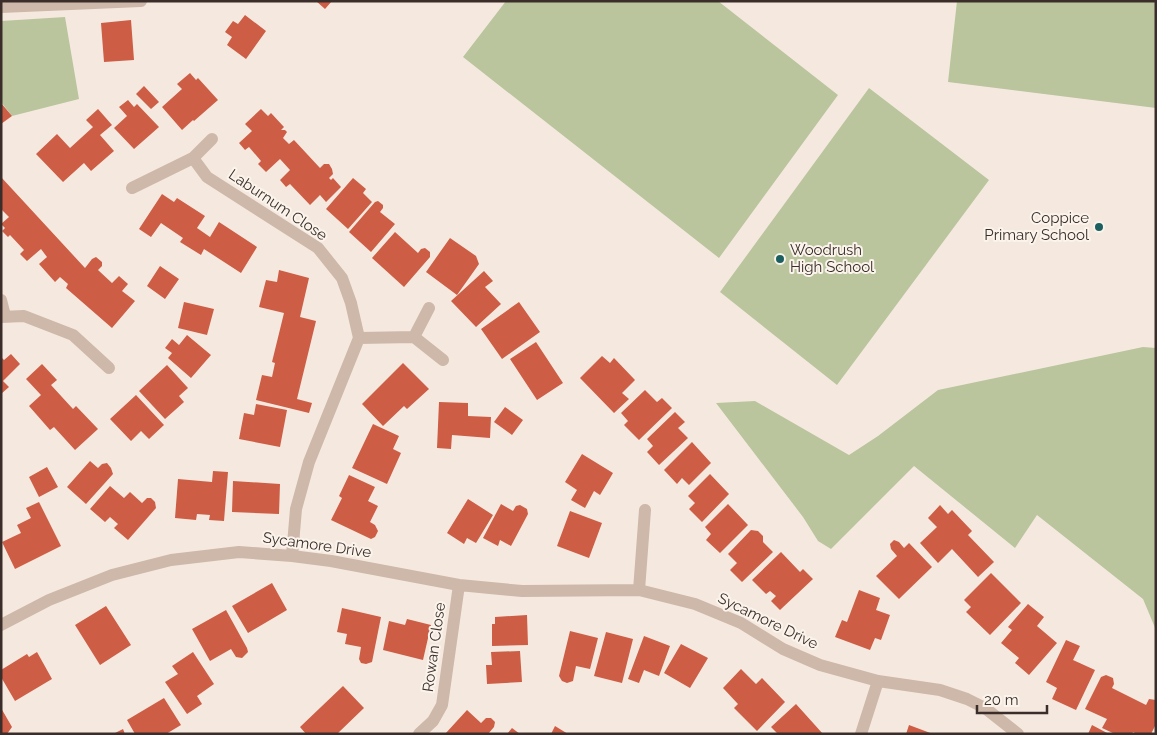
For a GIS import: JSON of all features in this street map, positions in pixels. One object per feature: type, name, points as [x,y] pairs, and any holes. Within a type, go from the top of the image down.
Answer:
[{"type":"street","points":[[1,7],[141,1]]},
{"type":"street","points":[[132,188],[193,158],[212,139]]},
{"type":"street","name":"Laburnum Close","points":[[193,158],[207,177],[318,248],[342,278],[351,303],[359,338]]},
{"type":"street","points":[[1,300],[3,316],[24,316],[73,335],[109,368]]},
{"type":"street","points":[[414,338],[429,308]]},
{"type":"street","points":[[292,556],[296,509],[309,462],[359,338],[414,338],[443,360]]},
{"type":"street","points":[[640,590],[645,510]]},
{"type":"street","name":"Sycamore Drive","points":[[1,625],[49,600],[112,575],[171,560],[239,552],[331,561],[459,585],[522,591],[640,590],[695,604],[741,623],[783,649],[820,665],[878,681],[940,690],[967,699],[984,708],[1018,734]]},
{"type":"street","name":"Rowan Close","points":[[419,734],[433,722],[442,705],[459,585]]},
{"type":"street","points":[[861,734],[878,681]]},
{"type":"green space","points":[[506,1],[718,1],[838,95],[719,258],[463,57]]},
{"type":"green space","points":[[957,1],[1156,1],[1156,108],[948,82]]},
{"type":"green space","points":[[65,17],[79,99],[12,116],[1,102],[1,21]]},
{"type":"green space","points":[[869,88],[989,180],[837,385],[720,292]]},
{"type":"green space","points":[[1143,347],[1156,348],[1156,630],[1143,599],[1037,515],[1015,548],[914,466],[831,549],[818,541],[803,517],[716,403],[755,401],[849,455],[878,436],[938,390]]},
{"type":"building","points":[[316,1],[332,1],[325,9]]},
{"type":"building","points":[[245,15],[266,31],[246,59],[227,45],[232,37],[225,32],[233,21],[238,24]]},
{"type":"building","points":[[131,20],[134,60],[104,62],[101,23]]},
{"type":"building","points":[[190,73],[196,80],[198,78],[218,100],[182,130],[162,107],[182,89],[177,84]]},
{"type":"building","points":[[144,86],[159,102],[151,109],[136,94]]},
{"type":"building","points":[[128,100],[134,107],[137,104],[159,127],[134,149],[114,128],[127,116],[119,107]]},
{"type":"building","points":[[1,103],[12,116],[1,124]]},
{"type":"building","points":[[98,109],[112,125],[100,135],[114,151],[91,171],[84,163],[63,182],[36,154],[57,134],[70,148],[93,127],[86,120]]},
{"type":"building","points":[[261,109],[268,116],[271,113],[284,127],[281,130],[287,132],[283,138],[289,144],[294,140],[320,168],[324,164],[329,164],[333,174],[329,178],[331,180],[333,178],[341,187],[326,202],[320,195],[310,205],[290,184],[286,187],[280,180],[290,170],[280,159],[266,172],[258,164],[261,161],[249,147],[245,150],[239,143],[252,131],[245,124]]},
{"type":"building","points":[[1,177],[85,268],[96,257],[102,262],[102,266],[98,270],[112,283],[119,276],[128,284],[122,291],[135,301],[112,328],[66,288],[68,284],[60,277],[55,282],[39,264],[47,257],[41,249],[27,261],[20,254],[24,250],[10,235],[8,237],[2,231],[5,228],[1,224],[9,217],[1,209]]},
{"type":"building","points":[[353,178],[366,189],[363,193],[372,202],[348,229],[326,209]]},
{"type":"building","points":[[162,194],[174,202],[177,198],[205,216],[197,228],[210,237],[219,222],[257,247],[241,273],[204,249],[201,255],[180,242],[183,238],[161,223],[151,237],[139,229]]},
{"type":"building","points":[[378,201],[383,205],[380,212],[395,224],[371,252],[349,232],[375,202]]},
{"type":"building","points":[[395,232],[418,253],[421,249],[425,248],[430,252],[430,257],[404,287],[372,258]]},
{"type":"building","points":[[450,238],[476,256],[479,264],[457,295],[426,272]]},
{"type":"building","points":[[160,266],[179,279],[165,299],[147,286]]},
{"type":"building","points":[[279,270],[309,278],[300,317],[316,321],[297,399],[312,403],[309,413],[256,400],[262,375],[272,377],[275,363],[272,362],[284,313],[259,307],[266,280],[277,282]]},
{"type":"building","points":[[484,271],[493,281],[485,287],[501,304],[476,327],[451,301]]},
{"type":"building","points":[[184,302],[214,309],[207,335],[178,328]]},
{"type":"building","points":[[519,302],[540,332],[502,359],[481,329]]},
{"type":"building","points":[[187,335],[211,355],[191,378],[168,358],[172,353],[165,348],[172,339],[179,345]]},
{"type":"building","points":[[536,342],[563,383],[537,400],[510,359]]},
{"type":"building","points":[[11,354],[20,364],[3,381],[9,387],[1,394],[1,357],[4,360]]},
{"type":"building","points":[[602,356],[610,363],[614,358],[635,380],[622,393],[629,399],[614,413],[580,378]]},
{"type":"building","points":[[403,363],[429,389],[407,409],[404,406],[383,426],[362,404]]},
{"type":"building","points":[[42,364],[57,380],[51,385],[73,409],[76,406],[98,429],[75,450],[54,427],[50,430],[29,406],[41,395],[26,379]]},
{"type":"building","points":[[167,365],[188,388],[179,396],[184,402],[165,419],[139,391]]},
{"type":"building","points":[[645,390],[657,402],[662,398],[672,408],[639,440],[624,425],[628,421],[621,413]]},
{"type":"building","points":[[136,395],[164,425],[149,439],[141,431],[131,441],[110,419]]},
{"type":"building","points":[[439,402],[468,403],[468,416],[491,417],[490,438],[452,435],[451,449],[437,448]]},
{"type":"building","points":[[256,404],[287,410],[280,447],[239,439],[244,413],[254,415]]},
{"type":"building","points":[[505,407],[523,420],[512,435],[494,422]]},
{"type":"building","points":[[675,412],[685,422],[678,428],[688,438],[659,465],[647,452],[653,446],[647,439]]},
{"type":"building","points":[[373,424],[399,436],[393,449],[401,453],[387,484],[352,468]]},
{"type":"building","points":[[692,442],[711,463],[689,485],[682,478],[677,484],[664,470]]},
{"type":"building","points":[[582,454],[613,473],[600,495],[594,491],[585,508],[571,500],[577,490],[565,482]]},
{"type":"building","points":[[90,461],[98,468],[102,464],[107,463],[113,474],[86,504],[67,487]]},
{"type":"building","points":[[47,467],[58,487],[39,497],[29,477]]},
{"type":"building","points":[[213,471],[228,472],[224,521],[209,520],[210,515],[197,514],[196,520],[175,518],[178,479],[212,482]]},
{"type":"building","points":[[710,474],[729,494],[702,522],[689,509],[695,503],[688,496]]},
{"type":"building","points":[[349,475],[375,487],[368,501],[378,506],[370,522],[375,525],[378,531],[375,537],[371,539],[331,520],[342,498],[339,496]]},
{"type":"building","points":[[233,481],[280,484],[279,514],[232,512]]},
{"type":"building","points":[[110,486],[124,498],[130,492],[142,503],[147,498],[151,498],[155,502],[156,508],[128,540],[114,528],[118,524],[110,517],[105,522],[90,509]]},
{"type":"building","points":[[468,499],[493,515],[476,543],[467,538],[464,544],[447,533]]},
{"type":"building","points":[[39,502],[61,546],[15,569],[2,542],[21,533],[17,525],[31,518],[26,508]]},
{"type":"building","points":[[501,504],[513,511],[516,506],[520,505],[527,509],[528,514],[511,546],[500,540],[498,546],[483,538]]},
{"type":"building","points":[[728,504],[748,525],[720,553],[706,540],[711,534],[705,527]]},
{"type":"building","points":[[940,505],[948,514],[952,510],[972,531],[968,535],[994,562],[978,577],[952,549],[938,563],[920,543],[937,527],[928,518]]},
{"type":"building","points":[[570,511],[602,523],[589,558],[557,546]]},
{"type":"building","points":[[751,530],[758,531],[763,536],[763,542],[773,552],[742,582],[730,570],[737,563],[728,554]]},
{"type":"building","points":[[894,540],[899,542],[904,548],[909,543],[932,567],[899,599],[876,576],[897,556],[891,549],[890,544]]},
{"type":"building","points":[[781,552],[800,572],[803,569],[813,579],[780,610],[771,601],[776,596],[770,591],[766,594],[752,580]]},
{"type":"building","points":[[991,573],[1021,603],[990,635],[966,612],[971,607],[964,600]]},
{"type":"building","points":[[272,583],[287,610],[248,633],[232,606]]},
{"type":"building","points":[[859,590],[880,598],[876,610],[890,615],[881,640],[875,638],[870,650],[835,637],[842,620],[847,622]]},
{"type":"building","points":[[1028,604],[1044,617],[1037,626],[1057,643],[1029,675],[1015,663],[1019,658],[1001,643],[1012,630],[1008,627]]},
{"type":"building","points":[[106,606],[131,645],[100,665],[75,625]]},
{"type":"building","points":[[342,608],[381,617],[372,662],[361,663],[359,659],[361,647],[345,644],[347,634],[337,632]]},
{"type":"building","points":[[226,610],[248,652],[242,658],[236,657],[231,649],[210,661],[192,629]]},
{"type":"building","points":[[527,615],[528,645],[492,646],[492,624],[495,624],[495,617]]},
{"type":"building","points":[[407,619],[431,625],[423,660],[383,650],[389,621],[405,625]]},
{"type":"building","points":[[570,631],[598,638],[590,669],[576,666],[573,681],[567,683],[562,681],[559,676]]},
{"type":"building","points":[[606,632],[633,639],[622,683],[594,676]]},
{"type":"building","points":[[644,636],[670,646],[659,676],[644,670],[639,683],[628,679]]},
{"type":"building","points":[[1066,640],[1080,646],[1073,660],[1095,670],[1076,710],[1052,699],[1057,688],[1046,682]]},
{"type":"building","points":[[681,644],[708,658],[690,688],[664,673]]},
{"type":"building","points":[[520,651],[522,682],[487,684],[486,665],[492,665],[491,652]]},
{"type":"building","points":[[37,652],[52,679],[15,701],[1,677],[1,670],[27,654],[29,657]]},
{"type":"building","points":[[193,652],[214,684],[197,696],[202,704],[187,714],[165,682],[178,674],[172,666]]},
{"type":"building","points":[[741,669],[756,684],[762,678],[785,702],[757,731],[734,708],[738,704],[723,688]]},
{"type":"building","points":[[1106,675],[1113,678],[1114,684],[1112,688],[1146,705],[1149,699],[1156,700],[1156,724],[1151,734],[1137,734],[1133,732],[1132,734],[1115,734],[1102,728],[1107,719],[1085,709],[1101,677]]},
{"type":"building","points":[[343,686],[364,708],[337,734],[306,734],[300,727]]},
{"type":"building","points":[[164,698],[181,725],[166,734],[135,734],[127,720]]},
{"type":"building","points":[[796,704],[823,734],[778,734],[771,727]]},
{"type":"building","points":[[1,708],[12,727],[7,734],[1,734]]},
{"type":"building","points":[[467,710],[481,723],[486,718],[491,718],[495,722],[494,727],[488,734],[445,734]]},
{"type":"building","points":[[909,725],[933,734],[906,734]]},
{"type":"building","points":[[1092,725],[1109,734],[1088,734]]},
{"type":"building","points":[[555,726],[568,734],[551,734]]},
{"type":"building","points":[[512,728],[520,734],[507,734]]},
{"type":"building","points":[[123,729],[125,734],[113,734]]},
{"type":"place","name":"Coppice Primary School","points":[[1099,227]]},
{"type":"place","name":"Woodrush High School","points":[[780,259]]}]
